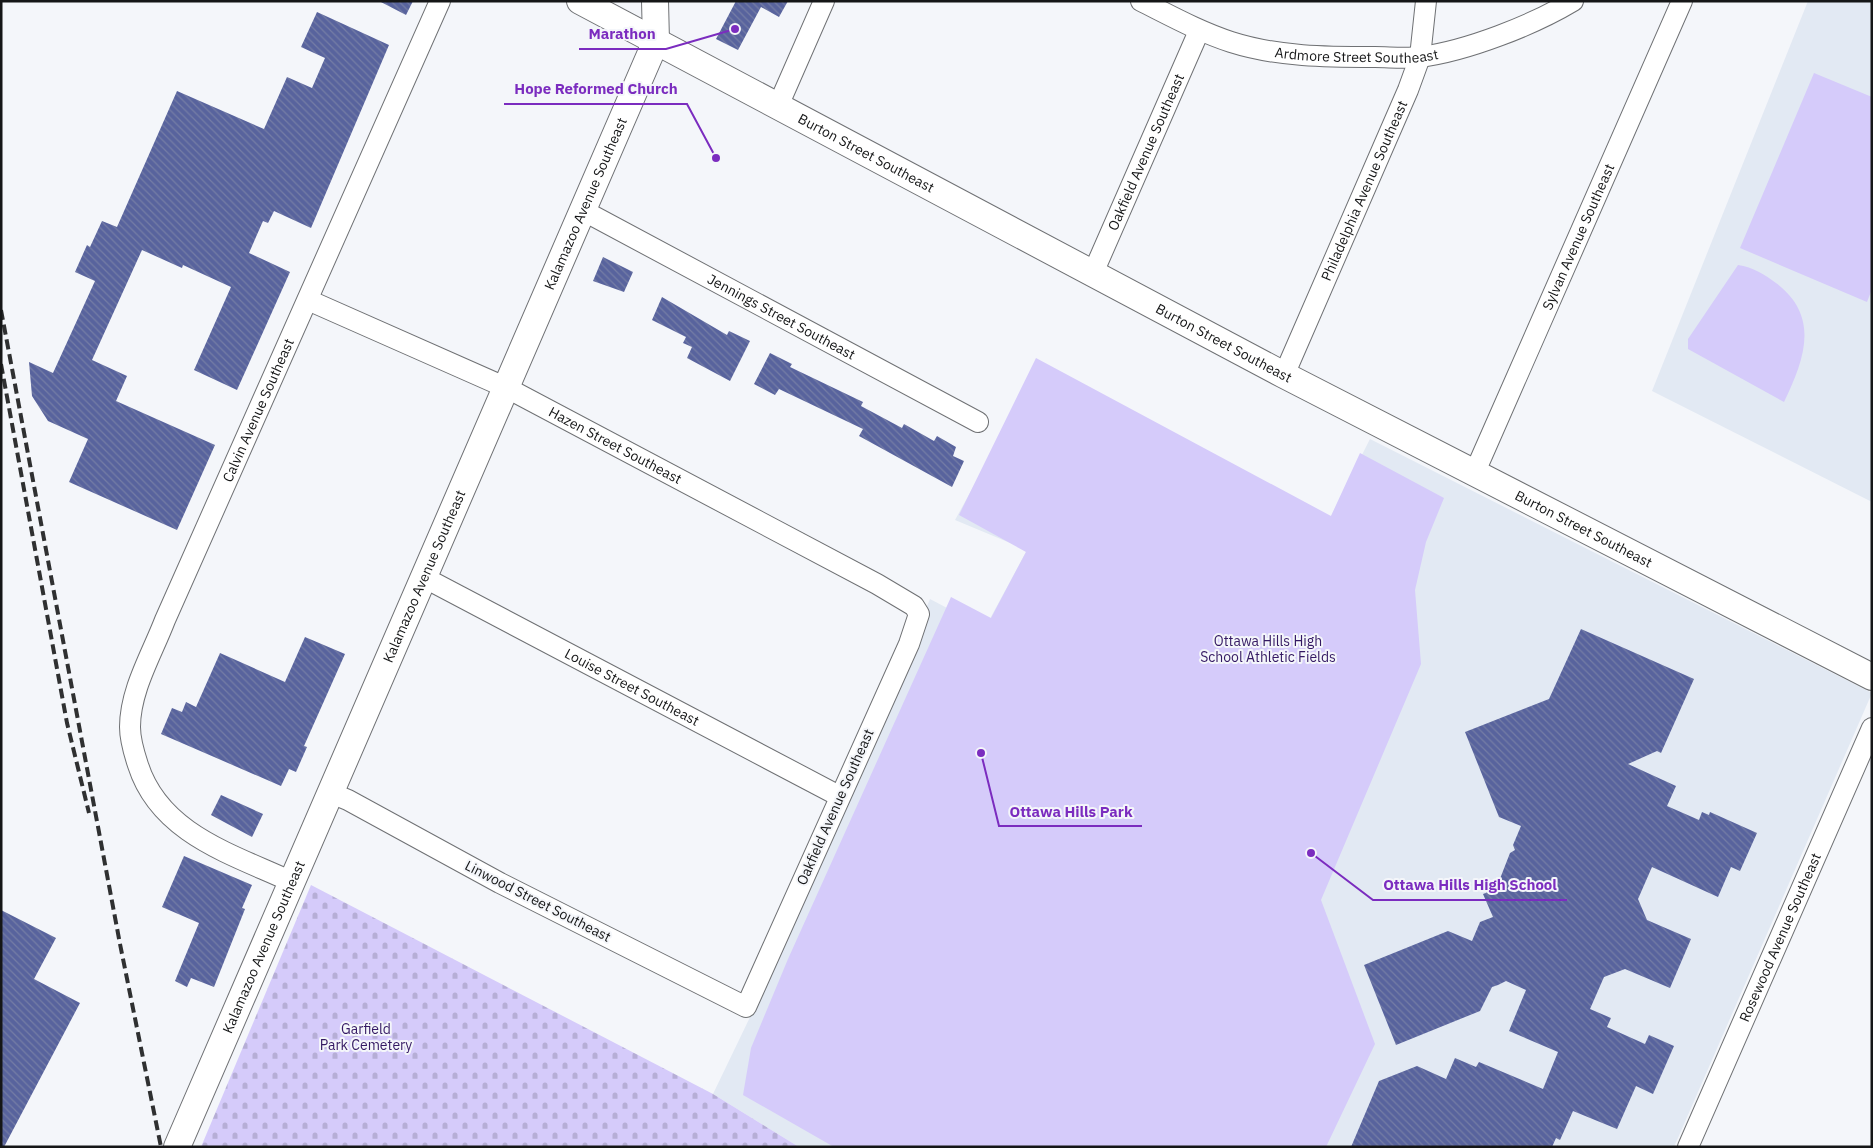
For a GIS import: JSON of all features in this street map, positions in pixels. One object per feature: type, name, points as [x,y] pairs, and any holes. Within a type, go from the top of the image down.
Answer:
[{"type":"main road","name":"Burton Street Southeast","points":[[580,1],[1284,375],[1872,677]]},
{"type":"main road","name":"Kalamazoo Avenue Southeast","points":[[177,1147],[584,212],[656,41],[655,1]]},
{"type":"street","name":"Calvin Avenue Southeast","points":[[292,882],[194,836],[171,819],[142,778],[134,753],[130,727],[135,697],[144,668],[165,620],[440,1]]},
{"type":"street","points":[[778,106],[824,1]]},
{"type":"street","name":"Ardmore Street Southeast","points":[[1142,1],[1199,31],[1264,50],[1305,56],[1420,57],[1476,43],[1549,16],[1573,1]]},
{"type":"street","name":"Philadelphia Avenue Southeast","points":[[1284,375],[1404,99],[1420,57],[1426,1]]},
{"type":"street","name":"Sylvan Avenue Southeast","points":[[1474,474],[1682,1]]},
{"type":"street","name":"Oakfield Avenue Southeast","points":[[1093,273],[1199,31]]},
{"type":"street","name":"Jennings Street Southeast","points":[[584,212],[978,422]]},
{"type":"street","name":"Hazen Street Southeast","points":[[308,300],[507,388],[877,584],[914,606]]},
{"type":"street","name":"Louise Street Southeast","points":[[425,578],[839,796]]},
{"type":"street","name":"Oakfield Avenue Southeast","points":[[746,1008],[839,796],[909,644],[919,614],[914,606]]},
{"type":"street","name":"Rosewood Avenue Southeast","points":[[1688,1147],[1872,728]]},
{"type":"street","name":"Linwood Street Southeast","points":[[331,793],[348,800],[500,883],[746,1008]]},
{"type":"shaded area","points":[[1808,1],[1872,1],[1872,502],[1652,391]]},
{"type":"shaded area","points":[[1040,365],[1329,520],[1370,439],[1872,693],[1674,1147],[799,1147],[713,1094],[752,1013],[930,599],[985,628],[1027,550],[955,520]]},
{"type":"green space","points":[[1814,73],[1872,97],[1872,289],[1867,302],[1740,248]]},
{"type":"green space","points":[[1738,265],[1754,269],[1776,283],[1790,296],[1799,310],[1804,325],[1802,355],[1798,370],[1784,402],[1688,349],[1688,339]]},
{"type":"green space","name":"Ottawa Hills High School Athletic Fields","points":[[1036,358],[1331,516],[1360,453],[1444,498],[1426,542],[1415,590],[1421,664],[1321,900],[1375,1044],[1326,1147],[834,1147],[743,1095],[751,1048],[788,959],[951,597],[991,618],[1026,552],[959,515]]},
{"type":"green space","name":"Garfield Park Cemetery","points":[[311,885],[713,1094],[799,1147],[201,1147]]},
{"type":"building","points":[[379,1],[413,1],[406,15]]},
{"type":"building","points":[[736,1],[788,1],[779,17],[761,7],[738,50],[716,39]]},
{"type":"building","points":[[317,12],[389,45],[311,228],[274,211],[268,223],[263,221],[249,253],[290,272],[237,390],[194,370],[231,287],[183,265],[182,268],[142,250],[92,360],[127,376],[116,401],[215,445],[177,530],[69,482],[88,439],[48,421],[32,396],[29,362],[53,373],[95,281],[75,272],[87,245],[90,247],[102,221],[117,227],[177,91],[264,129],[287,77],[312,88],[325,58],[301,47]]},
{"type":"building","points":[[603,257],[633,272],[624,292],[593,281]]},
{"type":"building","points":[[662,297],[727,335],[729,331],[750,341],[730,381],[687,358],[692,347],[683,343],[686,337],[652,320]]},
{"type":"building","points":[[770,353],[792,364],[790,367],[863,402],[861,406],[902,428],[904,424],[934,441],[937,436],[956,447],[953,456],[964,461],[952,487],[859,436],[863,429],[779,389],[775,395],[754,384]]},
{"type":"building","points":[[1581,629],[1694,679],[1661,753],[1657,751],[1628,764],[1676,786],[1667,806],[1699,820],[1702,812],[1709,815],[1710,812],[1757,833],[1740,871],[1731,867],[1718,897],[1652,867],[1638,899],[1647,920],[1691,939],[1670,988],[1625,969],[1604,977],[1590,1009],[1611,1018],[1607,1027],[1645,1044],[1649,1035],[1674,1046],[1653,1094],[1636,1086],[1617,1129],[1573,1111],[1560,1140],[1556,1138],[1552,1147],[1351,1147],[1379,1081],[1417,1066],[1446,1079],[1455,1058],[1476,1067],[1479,1062],[1543,1089],[1558,1052],[1509,1031],[1526,990],[1506,981],[1492,987],[1480,1011],[1396,1045],[1364,965],[1448,931],[1472,941],[1480,922],[1493,917],[1483,894],[1496,889],[1510,853],[1515,850],[1513,845],[1521,826],[1499,817],[1465,732],[1549,699]]},
{"type":"building","points":[[305,637],[345,654],[304,746],[307,747],[296,772],[289,769],[281,786],[161,734],[172,708],[182,712],[186,702],[196,707],[220,653],[285,682]]},
{"type":"building","points":[[221,795],[263,814],[252,837],[211,815]]},
{"type":"building","points":[[184,856],[252,885],[242,908],[245,909],[214,987],[191,978],[187,987],[175,981],[199,923],[162,907]]},
{"type":"building","points":[[1,910],[56,938],[34,979],[80,1003],[4,1147],[1,1147]]},
{"type":"railway","points":[[1,310],[120,944],[161,1147]]},
{"type":"railway","points":[[1,364],[67,723],[89,813]]},
{"type":"place","name":"Marathon","points":[[735,29]]},
{"type":"place","name":"Hope Reformed Church","points":[[716,158]]},
{"type":"place","name":"Ottawa Hills Park","points":[[981,753]]},
{"type":"place","name":"Ottawa Hills High School","points":[[1311,853]]}]
